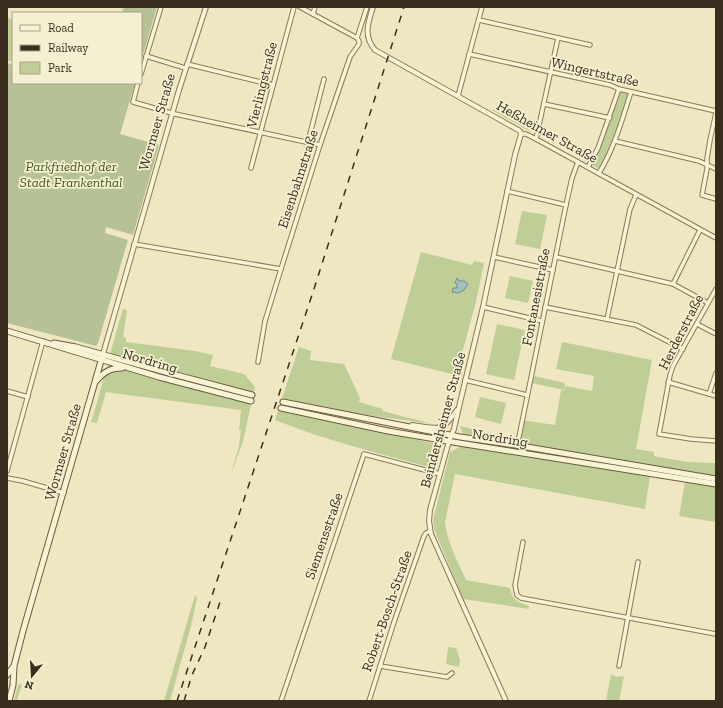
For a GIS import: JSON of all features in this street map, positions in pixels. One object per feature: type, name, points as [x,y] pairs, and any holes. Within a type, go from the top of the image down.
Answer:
[{"type":"main road","name":"Nordring","points":[[7,331],[43,341],[64,349],[102,357],[252,398],[126,368],[102,357]]},
{"type":"main road","name":"Wormser Straße","points":[[8,701],[11,695],[14,666],[102,357]]},
{"type":"main road","points":[[95,383],[107,370],[126,368]]},
{"type":"main road","name":"Nordring","points":[[716,479],[282,405],[388,431],[716,484]]},
{"type":"main road","name":"Wormser Straße","points":[[7,675],[14,666]]},
{"type":"main road","points":[[7,667],[14,666]]},
{"type":"main road","name":"Wormser Straße","points":[[7,694],[8,701]]},
{"type":"street","points":[[142,70],[161,7]]},
{"type":"street","name":"Wormser Straße","points":[[102,357],[186,66],[206,7]]},
{"type":"street","name":"Vierlingstraße","points":[[252,168],[294,7]]},
{"type":"street","points":[[300,7],[357,38]]},
{"type":"street","points":[[313,14],[315,7]]},
{"type":"street","name":"Eisenbahnstraße","points":[[258,362],[265,321],[320,145],[350,57],[359,44],[357,38],[367,7]]},
{"type":"street","name":"Heßheimer Straße","points":[[373,7],[367,29],[368,39],[379,52],[520,131],[521,134],[526,134],[536,139],[716,238]]},
{"type":"street","points":[[458,96],[482,7]]},
{"type":"street","points":[[479,20],[590,46]]},
{"type":"street","points":[[536,139],[558,38]]},
{"type":"street","name":"Wingertstraße","points":[[469,54],[610,85],[619,89],[716,112]]},
{"type":"street","points":[[146,56],[274,85]]},
{"type":"street","points":[[308,142],[324,79]]},
{"type":"street","points":[[138,84],[133,102],[172,114],[320,145]]},
{"type":"street","points":[[588,167],[598,148],[610,118],[619,89]]},
{"type":"street","points":[[599,173],[606,163],[615,141],[631,92]]},
{"type":"street","points":[[544,104],[610,118]]},
{"type":"street","points":[[716,112],[710,140],[702,195],[716,199]]},
{"type":"street","name":"Beindersheimer Straße","points":[[506,701],[430,531],[429,515],[448,441],[459,407],[483,308],[516,148],[521,134]]},
{"type":"street","points":[[615,141],[699,161],[716,170]]},
{"type":"street","name":"Fontanesistraße","points":[[519,437],[566,205],[572,178],[578,162]]},
{"type":"street","points":[[507,191],[566,205]]},
{"type":"street","points":[[607,319],[630,209],[636,195]]},
{"type":"street","points":[[673,284],[700,230]]},
{"type":"street","points":[[134,244],[281,269]]},
{"type":"street","points":[[556,256],[673,284],[708,303]]},
{"type":"street","points":[[494,257],[553,270]]},
{"type":"street","name":"Herderstraße","points":[[716,289],[673,366],[668,382],[659,434],[716,441]]},
{"type":"street","points":[[545,307],[636,325],[683,349]]},
{"type":"street","points":[[483,308],[542,321]]},
{"type":"street","points":[[697,324],[716,334]]},
{"type":"street","points":[[7,471],[43,341]]},
{"type":"street","points":[[709,394],[716,373]]},
{"type":"street","points":[[465,380],[528,395]]},
{"type":"street","points":[[668,382],[716,396]]},
{"type":"street","points":[[7,391],[28,397]]},
{"type":"street","name":"Nordring","points":[[385,423],[437,428],[442,427],[449,422],[459,407]]},
{"type":"street","name":"Siemensstraße","points":[[281,701],[364,454],[440,474]]},
{"type":"street","points":[[7,478],[64,493]]},
{"type":"street","name":"Robert-Bosch-Straße","points":[[369,701],[424,536],[430,531]]},
{"type":"street","points":[[523,542],[515,585],[517,595],[525,600],[716,634]]},
{"type":"street","points":[[619,666],[638,562]]},
{"type":"street","points":[[380,666],[447,677],[452,673]]},
{"type":"green space","points":[[124,7],[157,7],[142,59],[142,12],[122,12]]},
{"type":"green space","points":[[7,18],[12,19],[12,62],[7,60]]},
{"type":"green space","name":"Parkfriedhof der Stadt Frankenthal","points":[[7,63],[12,65],[12,84],[135,84],[120,134],[159,145],[133,235],[106,227],[105,233],[128,240],[98,343],[96,346],[7,323]]},
{"type":"green space","points":[[619,91],[630,93],[614,140],[600,169],[590,164],[603,137]]},
{"type":"green space","points":[[493,109],[531,131],[531,132],[492,110]]},
{"type":"green space","points":[[522,211],[547,215],[540,249],[515,244]]},
{"type":"green space","points":[[421,252],[472,265],[474,261],[484,263],[476,302],[456,375],[391,359]]},
{"type":"green space","points":[[510,276],[533,281],[528,303],[505,298]]},
{"type":"green space","points":[[123,309],[127,310],[123,337],[126,338],[126,342],[195,351],[213,355],[210,366],[244,374],[255,387],[243,441],[230,477],[239,446],[241,410],[106,392],[97,423],[91,422]]},
{"type":"green space","points":[[497,324],[525,330],[514,380],[486,374]]},
{"type":"green space","points":[[562,342],[652,360],[636,449],[654,452],[654,456],[687,462],[716,463],[716,476],[463,434],[460,426],[517,439],[521,420],[555,425],[561,390],[564,391],[565,386],[592,391],[594,376],[556,369]]},
{"type":"green space","points":[[299,347],[311,351],[310,360],[344,364],[360,398],[359,402],[383,409],[382,411],[433,424],[366,415],[282,398]]},
{"type":"green space","points":[[534,376],[565,383],[564,390],[532,383]]},
{"type":"green space","points":[[480,397],[506,403],[501,424],[475,417]]},
{"type":"green space","points":[[278,411],[437,444],[440,453],[436,469],[355,447],[295,428],[275,420]]},
{"type":"green space","points":[[462,446],[650,476],[645,509],[455,474],[445,522],[450,544],[466,580],[510,588],[514,598],[529,606],[529,609],[463,599],[434,529],[433,520],[450,452]]},
{"type":"green space","points":[[685,482],[716,487],[716,522],[679,516]]},
{"type":"green space","points":[[195,595],[197,598],[191,626],[170,701],[164,701]]},
{"type":"green space","points":[[448,647],[456,648],[460,660],[459,667],[446,664]]},
{"type":"green space","points":[[611,674],[617,677],[624,676],[619,701],[606,701]]},
{"type":"green space","points":[[22,684],[17,701],[14,701],[18,685]]},
{"type":"water","points":[[457,278],[459,281],[464,281],[468,284],[464,290],[458,293],[452,292],[453,288],[457,288],[457,284],[455,283]]},
{"type":"railway","points":[[177,701],[313,292],[404,7]]},
{"type":"railway","points":[[184,701],[192,675],[205,647],[221,599]]}]
